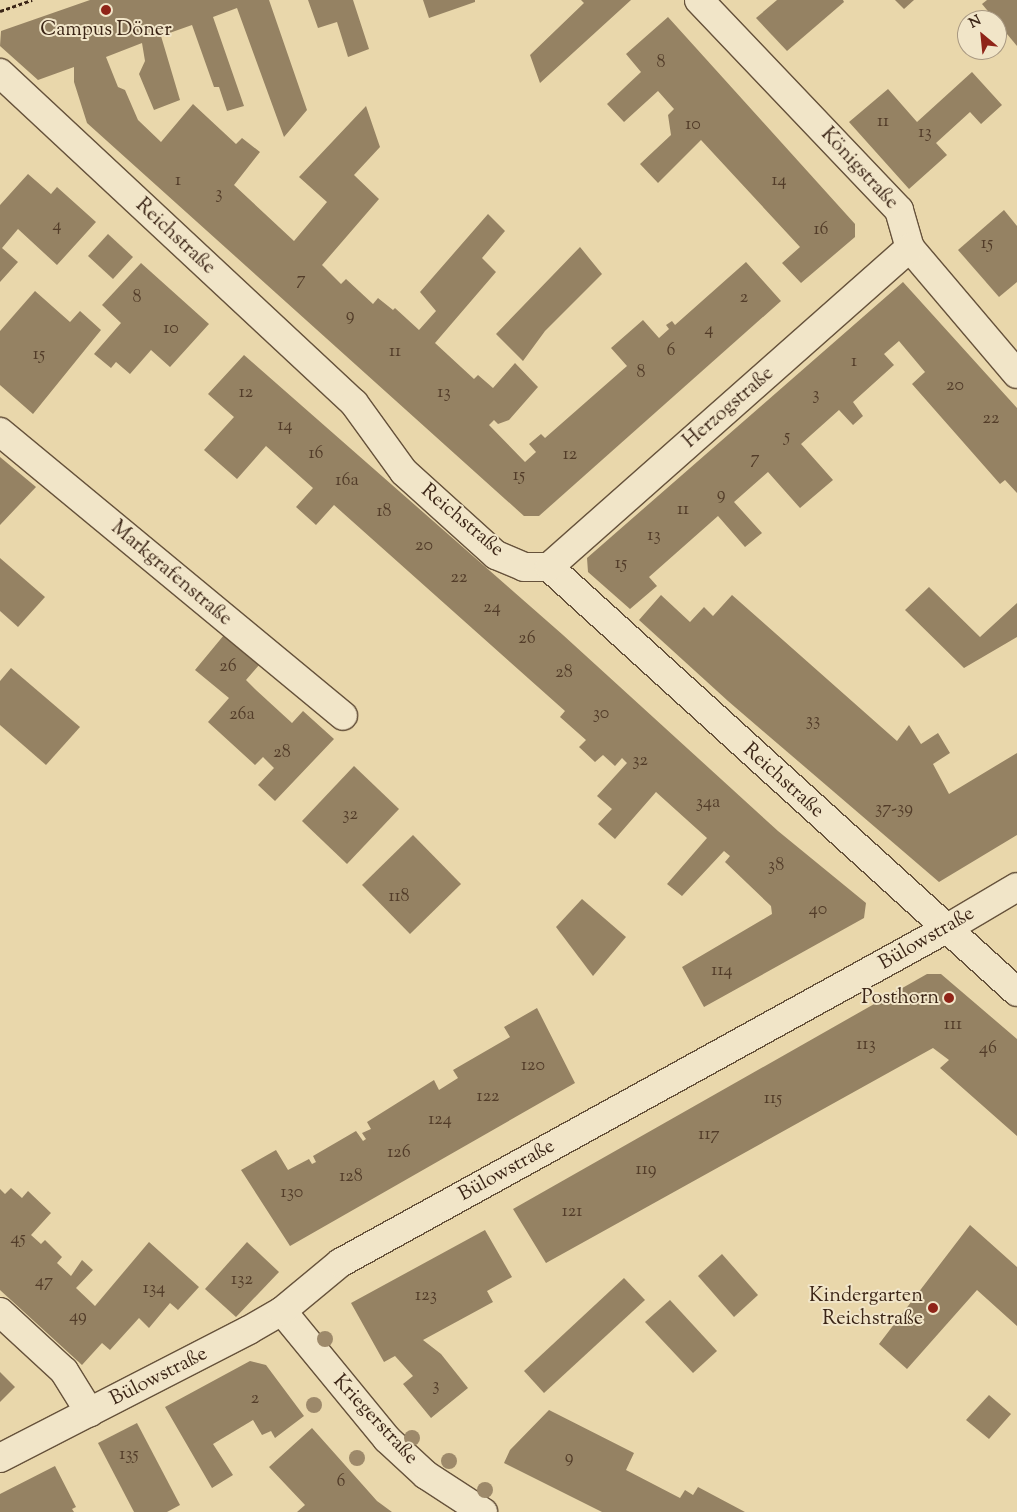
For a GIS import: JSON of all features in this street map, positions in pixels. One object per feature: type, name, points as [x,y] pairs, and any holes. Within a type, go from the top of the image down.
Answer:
[{"type":"street","name":"Königstraße","points":[[699,0],[899,210],[910,248],[1017,374]]},
{"type":"street","name":"Reichstraße","points":[[0,73],[354,403],[404,472],[496,555],[524,567],[549,568],[1017,992]]},
{"type":"street","name":"Herzogstraße","points":[[549,568],[910,248]]},
{"type":"street","name":"Markgrafenstraße","points":[[0,432],[343,716]]},
{"type":"street","name":"Bülowstraße","points":[[0,1458],[90,1413],[282,1311],[340,1263],[946,929],[1017,887]]},
{"type":"street","name":"Kriegerstraße","points":[[282,1311],[387,1439],[426,1475],[483,1512]]},
{"type":"street","points":[[0,1312],[64,1370],[90,1413]]},
{"type":"path","points":[[0,11],[32,0]]},
{"type":"building","points":[[90,0],[269,0],[307,110],[284,137],[237,8],[213,17],[244,106],[227,111],[219,87],[214,87],[192,25],[161,36],[180,100],[154,110],[139,74],[145,61],[142,43],[106,57],[118,87],[125,90],[138,120],[161,142],[193,104],[236,144],[242,138],[260,152],[234,185],[294,241],[327,202],[299,177],[366,106],[380,147],[354,175],[379,199],[322,265],[341,284],[346,279],[373,304],[378,298],[393,310],[395,308],[419,330],[436,311],[420,292],[488,214],[505,231],[482,258],[496,272],[435,343],[474,379],[478,375],[493,388],[515,363],[538,387],[509,420],[498,424],[494,420],[489,425],[525,462],[536,452],[529,444],[541,434],[545,438],[627,366],[611,348],[643,320],[659,338],[669,329],[666,325],[672,321],[675,325],[746,262],[781,301],[539,516],[524,516],[87,123],[74,82],[74,67],[38,80],[0,46],[1,31]]},
{"type":"building","points":[[308,0],[353,0],[369,49],[348,57],[337,22],[318,28]]},
{"type":"building","points":[[423,0],[475,0],[475,2],[429,18]]},
{"type":"building","points":[[581,0],[631,0],[540,83],[530,55],[584,3]]},
{"type":"building","points":[[777,0],[843,0],[844,2],[787,51],[756,18]]},
{"type":"building","points":[[895,0],[914,0],[904,9]]},
{"type":"building","points":[[987,0],[1017,0],[1017,46],[1007,34],[1007,10],[987,10],[982,4]]},
{"type":"building","points":[[668,17],[855,224],[855,237],[801,283],[782,263],[800,247],[701,140],[658,183],[640,164],[671,135],[668,115],[674,109],[658,91],[624,122],[607,104],[641,72],[626,54]]},
{"type":"building","points":[[972,72],[1002,105],[981,124],[970,112],[936,143],[947,155],[909,189],[849,122],[888,89],[917,122]]},
{"type":"building","points":[[28,174],[51,194],[57,187],[96,222],[57,265],[18,229],[2,248],[18,262],[0,282],[0,205]]},
{"type":"building","points":[[1004,210],[1017,226],[1017,282],[999,297],[958,250]]},
{"type":"building","points":[[108,234],[133,257],[113,279],[88,256]]},
{"type":"building","points":[[580,247],[602,274],[545,331],[523,361],[496,334]]},
{"type":"building","points":[[141,263],[209,324],[170,367],[151,350],[130,374],[116,362],[111,368],[94,354],[121,323],[102,305]]},
{"type":"building","points":[[903,282],[1017,408],[1017,493],[1005,480],[1000,484],[912,384],[925,372],[899,341],[884,354],[894,365],[853,402],[863,416],[853,425],[839,410],[801,444],[833,480],[800,508],[768,472],[734,502],[762,533],[745,547],[718,516],[649,577],[657,586],[630,609],[588,572],[587,558]]},
{"type":"building","points":[[35,291],[70,322],[80,311],[101,330],[33,414],[0,385],[0,331]]},
{"type":"building","points":[[244,355],[563,635],[778,831],[866,903],[864,918],[704,1007],[682,967],[772,914],[771,906],[725,862],[730,856],[724,851],[682,896],[667,884],[707,838],[656,792],[615,839],[598,824],[612,809],[597,796],[627,763],[622,758],[615,766],[603,755],[595,762],[579,747],[586,740],[560,717],[565,711],[334,505],[316,525],[296,507],[313,488],[266,446],[237,479],[204,450],[234,417],[208,394]]},
{"type":"building","points":[[0,457],[36,487],[0,525]]},
{"type":"building","points":[[0,558],[45,597],[18,627],[0,611]]},
{"type":"building","points":[[929,587],[980,637],[1017,603],[1017,637],[964,668],[905,610]]},
{"type":"building","points":[[661,595],[690,622],[704,607],[713,616],[732,595],[897,741],[909,725],[921,744],[938,733],[950,753],[933,764],[949,794],[1017,753],[1017,835],[939,882],[728,701],[639,620]]},
{"type":"building","points":[[224,635],[260,664],[246,680],[256,690],[292,723],[303,711],[334,739],[275,801],[258,785],[274,768],[263,757],[255,765],[208,722],[229,698],[195,670]]},
{"type":"building","points":[[11,668],[80,727],[46,765],[0,725],[0,681]]},
{"type":"building","points":[[354,766],[399,809],[347,864],[302,821]]},
{"type":"building","points":[[413,835],[461,884],[410,934],[362,885]]},
{"type":"building","points":[[582,899],[626,937],[593,976],[556,927]]},
{"type":"building","points":[[927,974],[941,974],[1017,1039],[1017,1136],[940,1068],[949,1060],[933,1048],[546,1263],[513,1209]]},
{"type":"building","points":[[537,1008],[575,1083],[290,1246],[241,1170],[276,1150],[288,1170],[309,1159],[312,1164],[316,1162],[313,1156],[356,1131],[363,1141],[366,1139],[362,1133],[371,1129],[367,1122],[434,1080],[439,1090],[458,1078],[453,1070],[510,1037],[504,1027]]},
{"type":"building","points":[[11,1188],[22,1198],[28,1191],[51,1213],[31,1235],[41,1244],[45,1240],[62,1257],[57,1263],[71,1276],[82,1260],[93,1270],[76,1288],[95,1306],[149,1242],[199,1287],[178,1310],[170,1303],[149,1328],[139,1318],[110,1350],[102,1343],[82,1365],[0,1290],[0,1189],[5,1194]]},
{"type":"building","name":"Kindergarten Reichstraße","points":[[970,1225],[1017,1267],[1017,1326],[977,1290],[907,1369],[879,1344]]},
{"type":"building","points":[[485,1230],[512,1277],[487,1291],[493,1302],[423,1340],[441,1354],[468,1388],[431,1418],[403,1384],[413,1376],[395,1356],[384,1362],[351,1303]]},
{"type":"building","points":[[247,1242],[279,1272],[236,1317],[205,1289]]},
{"type":"building","points":[[722,1254],[758,1295],[734,1317],[698,1276]]},
{"type":"building","points":[[624,1278],[645,1300],[544,1393],[524,1371]]},
{"type":"building","points":[[670,1300],[717,1351],[693,1373],[645,1322]]},
{"type":"building","points":[[250,1361],[266,1365],[304,1416],[275,1438],[271,1431],[262,1435],[253,1420],[213,1444],[233,1475],[212,1488],[165,1407]]},
{"type":"building","points":[[0,1372],[15,1387],[0,1402]]},
{"type":"building","points":[[989,1395],[1011,1414],[989,1439],[966,1420]]},
{"type":"building","points":[[549,1410],[634,1453],[626,1470],[680,1498],[685,1490],[693,1495],[698,1487],[745,1512],[602,1512],[504,1463],[510,1450]]},
{"type":"building","points":[[137,1423],[180,1505],[167,1512],[134,1512],[98,1443]]},
{"type":"building","points":[[312,1428],[377,1501],[392,1512],[297,1512],[305,1505],[269,1467]]},
{"type":"building","points":[[55,1466],[76,1507],[72,1509],[74,1512],[0,1512],[0,1494]]},
{"type":"place","name":"Campus Döner","points":[[106,10]]},
{"type":"place","name":"Posthorn","points":[[949,998]]},
{"type":"place","name":"Kindergarten Reichstraße","points":[[933,1308]]}]
